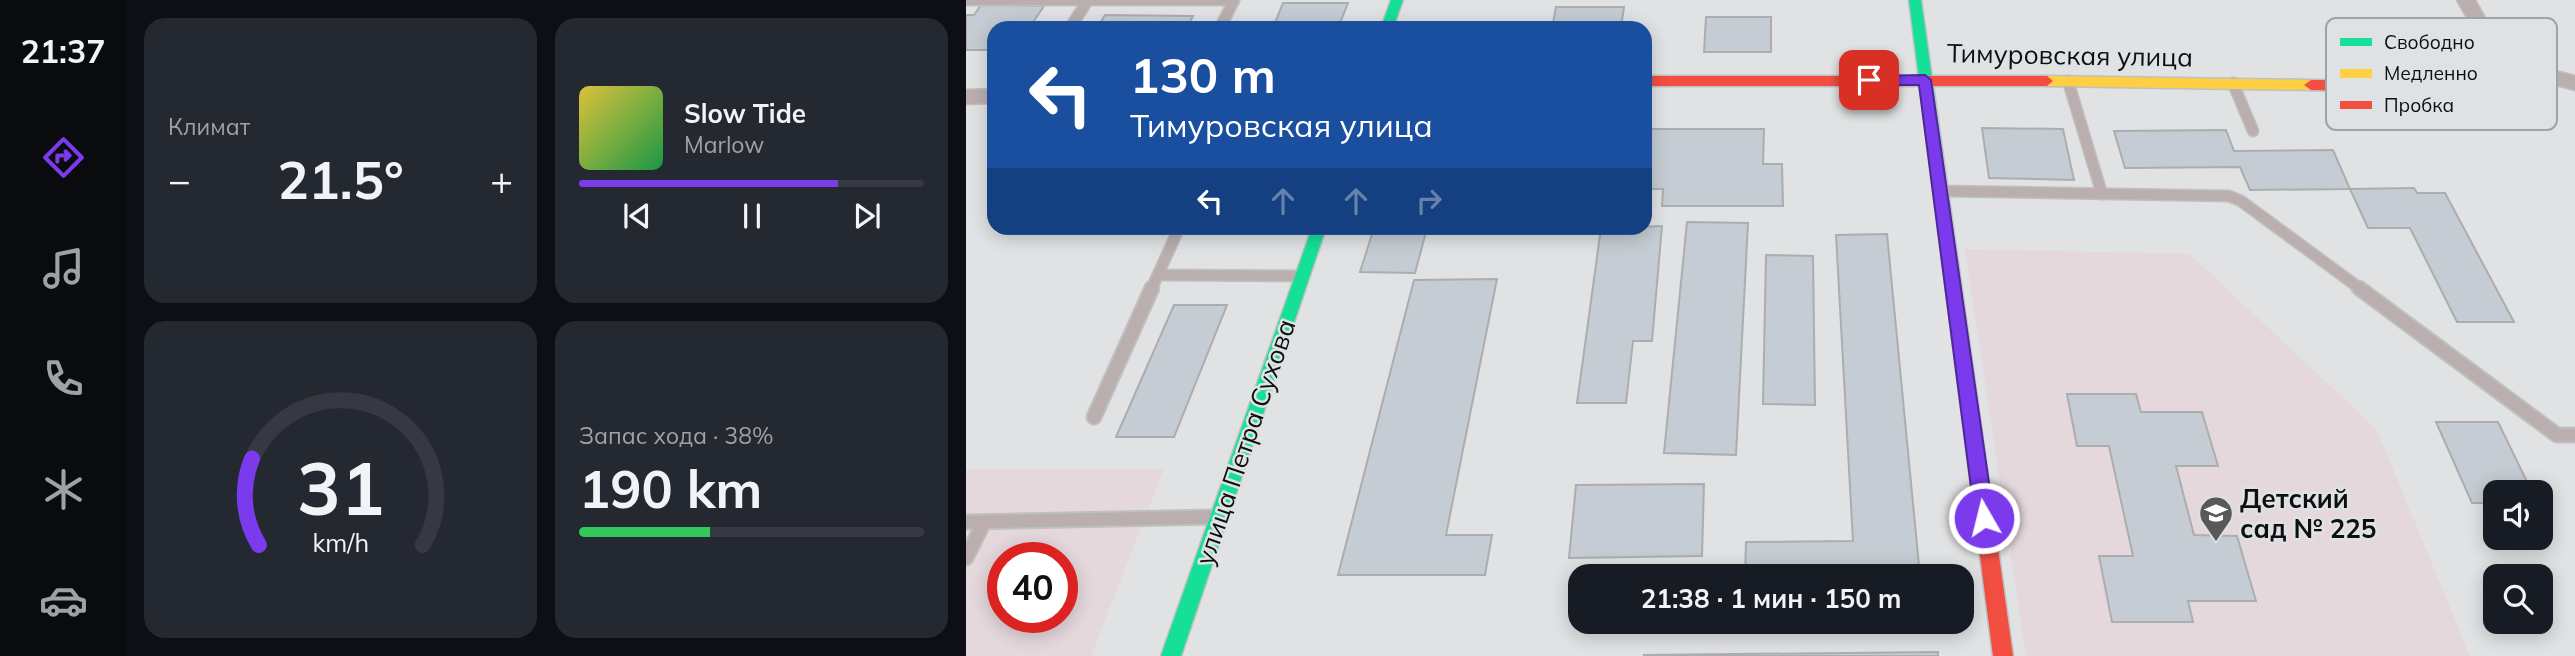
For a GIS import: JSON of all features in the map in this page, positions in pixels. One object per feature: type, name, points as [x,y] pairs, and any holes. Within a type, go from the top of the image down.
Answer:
[{"type":"street","points":[[1390,21],[1397,0]]},
{"type":"street","points":[[1915,0],[2003,656]]},
{"type":"street","points":[[2466,0],[2476,18]]},
{"type":"street","points":[[2557,78],[2575,83]]},
{"type":"street","name":"Тимуровская улица","points":[[1652,81],[1925,80],[2326,84]]},
{"type":"street","points":[[966,97],[987,96]]},
{"type":"street","name":"улица Петра Сухова","points":[[1171,656],[1317,235]]},
{"type":"lane","points":[[966,0],[1234,0],[1224,21]]},
{"type":"lane","points":[[1074,21],[1088,0]]},
{"type":"lane","points":[[2068,81],[2102,194]]},
{"type":"lane","points":[[2234,83],[2253,131]]},
{"type":"lane","points":[[1940,191],[2217,195],[2241,201],[2557,435],[2575,435]]},
{"type":"lane","points":[[1094,417],[1176,235]]},
{"type":"lane","points":[[1158,275],[1302,276]]},
{"type":"lane","points":[[966,522],[1219,517]]},
{"type":"lane","points":[[966,558],[984,522]]},
{"type":"shaded area","name":"Детский сад № 225","points":[[1965,249],[2190,254],[2377,430],[2470,656],[2026,656]]},
{"type":"shaded area","points":[[966,469],[1164,469],[1091,656],[966,656]]},
{"type":"building","points":[[1283,3],[1348,3],[1341,21],[1276,21]]},
{"type":"building","points":[[981,5],[1044,6],[1034,21],[987,21],[987,50],[966,50],[966,15],[974,15]]},
{"type":"building","points":[[1556,7],[1624,7],[1622,21],[1553,21]]},
{"type":"building","points":[[1105,15],[1193,16],[1190,21],[1101,21]]},
{"type":"building","points":[[1706,17],[1771,17],[1771,52],[1704,52]]},
{"type":"building","points":[[1982,128],[2063,129],[2074,180],[1989,178]]},
{"type":"building","points":[[1652,129],[1764,129],[1763,164],[1782,164],[1783,206],[1662,206],[1663,189],[1652,189]]},
{"type":"building","points":[[2226,130],[2234,151],[2333,150],[2350,189],[2250,190],[2240,167],[2125,168],[2114,131]]},
{"type":"building","points":[[2414,188],[2417,193],[2445,193],[2514,322],[2457,322],[2410,228],[2368,228],[2350,189]]},
{"type":"building","points":[[1687,222],[1748,223],[1736,455],[1664,453]]},
{"type":"building","points":[[1652,226],[1662,226],[1652,341],[1633,341],[1626,403],[1577,403],[1600,235],[1652,235]]},
{"type":"building","points":[[1887,234],[1919,564],[1745,564],[1746,542],[1853,541],[1836,235]]},
{"type":"building","points":[[1372,235],[1425,235],[1415,273],[1360,272]]},
{"type":"building","points":[[1766,255],[1813,256],[1815,405],[1763,404]]},
{"type":"building","points":[[1497,279],[1446,535],[1492,535],[1485,575],[1338,575],[1414,280]]},
{"type":"building","points":[[1174,305],[1227,305],[1174,437],[1116,437]]},
{"type":"building","points":[[2067,394],[2136,394],[2141,412],[2202,412],[2218,466],[2176,466],[2194,535],[2237,536],[2256,601],[2188,601],[2193,622],[2112,622],[2099,556],[2133,556],[2109,446],[2077,446]]},
{"type":"building","points":[[2436,422],[2498,422],[2526,480],[2483,480],[2483,503],[2472,503]]},
{"type":"building","points":[[1704,484],[1702,556],[1569,558],[1576,485]]},
{"type":"building","points":[[1938,652],[1938,656],[1644,656],[1644,655]]},
{"type":"traffic: fast","points":[[1390,21],[1397,0]]},
{"type":"traffic: fast","points":[[1915,0],[1976,455]]},
{"type":"traffic: fast","points":[[1171,656],[1317,235]]},
{"type":"traffic: slow","points":[[2047,81],[2311,85]]},
{"type":"traffic: jam","points":[[1652,81],[2047,81]]},
{"type":"traffic: jam","points":[[2311,85],[2326,85]]},
{"type":"traffic: jam","points":[[1976,455],[2003,656]]},
{"type":"place","name":"Детский сад № 225","points":[[2216,543]]},
{"type":"route","points":[[1869,80],[1925,80],[1984,518]]}]
